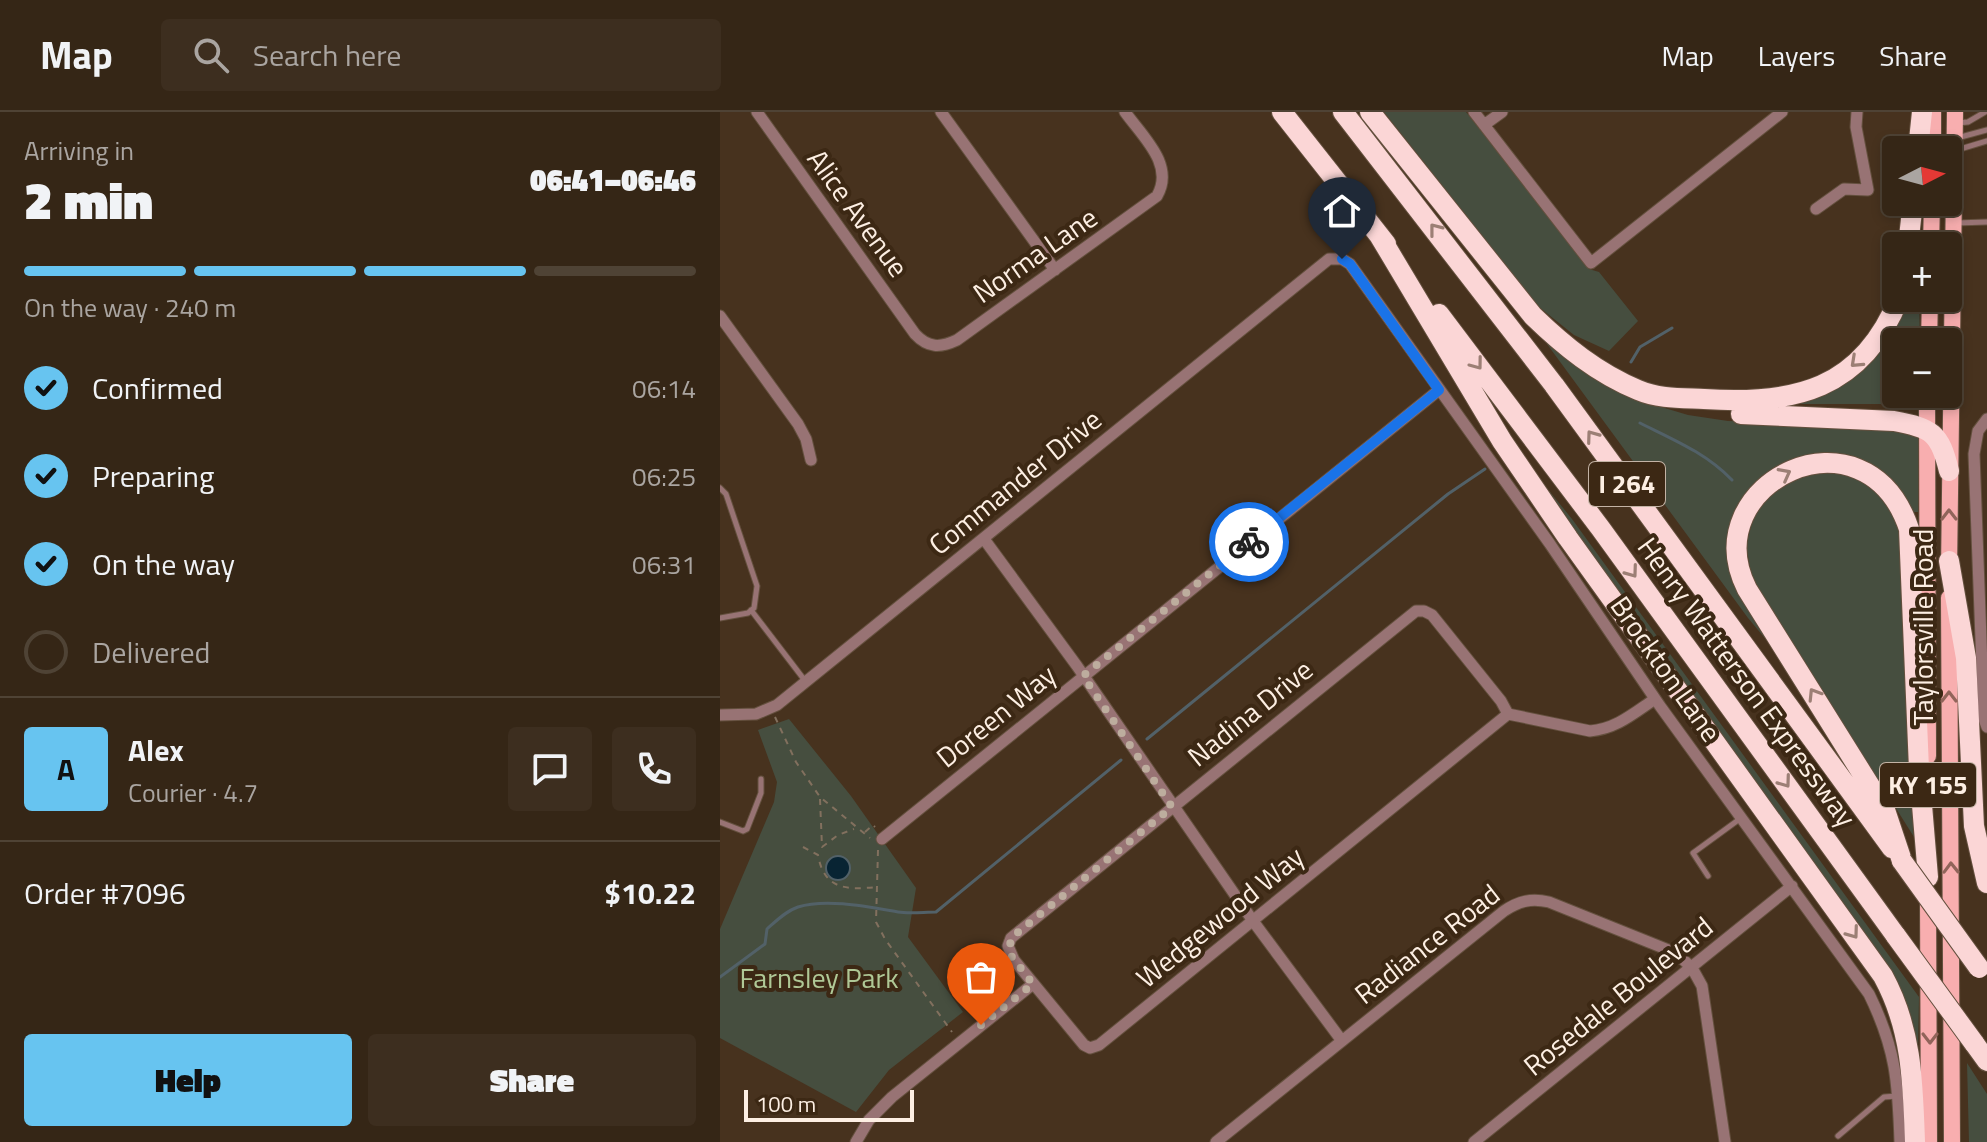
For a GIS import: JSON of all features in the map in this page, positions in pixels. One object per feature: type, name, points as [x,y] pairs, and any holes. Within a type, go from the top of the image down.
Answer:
[{"type":"highway","name":"Henry Watterson Expressway","points":[[1282,112],[1610,541],[1983,1056]]},
{"type":"highway","name":"Henry Watterson Expressway","points":[[1343,112],[1554,385],[1983,974]]},
{"type":"highway","points":[[1370,112],[1517,296],[1548,330],[1582,358],[1617,380],[1657,397],[1762,401],[1794,396],[1836,379],[1872,345],[1891,312]]},
{"type":"highway","points":[[1919,136],[1922,112]]},
{"type":"highway","points":[[1379,235],[1502,441],[1568,538],[1883,976],[1898,1007],[1910,1046],[1915,1142]]},
{"type":"highway","points":[[1680,398],[1712,411],[1894,421],[1927,428],[1940,442],[1949,471]]},
{"type":"highway","points":[[1902,861],[1885,810],[1747,589],[1740,571],[1738,541],[1748,508],[1759,491],[1789,470],[1802,466],[1839,464],[1874,477],[1893,494],[1909,529],[1919,769],[1928,877]]},
{"type":"highway","points":[[1949,561],[1966,658],[1973,814],[1987,883]]},
{"type":"main road","points":[[1933,112],[1934,136]]},
{"type":"main road","name":"Taylorsville Road","points":[[1952,1142],[1949,471],[1955,131]]},
{"type":"main road","points":[[1950,216],[1955,221]]},
{"type":"main road","name":"Taylorsville Road","points":[[1927,408],[1929,1142]]},
{"type":"street","name":"Alice Avenue","points":[[757,112],[922,341]]},
{"type":"street","points":[[941,112],[1055,270]]},
{"type":"street","name":"Norma Lane","points":[[922,341],[936,347],[957,340],[1154,200],[1164,181],[1162,166],[1125,112]]},
{"type":"street","points":[[1474,112],[1591,263],[1782,112]]},
{"type":"street","points":[[1484,125],[1502,112]]},
{"type":"street","points":[[1816,209],[1844,189],[1868,190],[1856,127],[1857,112]]},
{"type":"street","name":"Brockton Lane","points":[[1329,259],[1342,259],[1350,264],[1526,510],[1655,699],[1869,994],[1891,1048],[1900,1142]]},
{"type":"street","name":"Commander Drive","points":[[720,715],[744,716],[771,709],[1329,259]]},
{"type":"street","points":[[720,316],[798,424],[806,439],[811,460]]},
{"type":"street","name":"Doreen Way","points":[[877,843],[1439,390]]},
{"type":"street","points":[[1987,419],[1974,441],[1983,588],[1984,719],[1987,727]]},
{"type":"street","points":[[984,539],[1253,921],[1342,1041]]},
{"type":"street","name":"Nadina Drive","points":[[1033,984],[1009,953],[1011,938],[1416,611],[1432,615],[1508,714]]},
{"type":"street","points":[[1508,714],[1590,731],[1604,730],[1655,699]]},
{"type":"street","name":"Wedgewood Way","points":[[1033,984],[1081,1042],[1093,1047],[1508,714]]},
{"type":"street","name":"Rosedale Boulevard","points":[[1474,1142],[1792,886]]},
{"type":"street","name":"Radiance Road","points":[[1216,1142],[1504,911],[1523,901],[1549,902],[1662,947],[1682,957],[1692,968]]},
{"type":"street","points":[[1692,968],[1702,986],[1725,1142]]},
{"type":"street","points":[[856,1142],[878,1110],[1033,984]]},
{"type":"lane","points":[[1955,131],[1985,112]]},
{"type":"lane","points":[[1955,131],[1987,130]]},
{"type":"lane","points":[[1955,131],[1987,141]]},
{"type":"lane","points":[[1955,221],[1987,222]]},
{"type":"lane","points":[[720,488],[726,494],[757,586],[757,600],[751,610],[720,618]]},
{"type":"lane","points":[[751,610],[806,682]]},
{"type":"lane","points":[[720,822],[743,831],[747,829],[761,793],[761,779]]},
{"type":"lane","points":[[1708,876],[1693,853],[1742,818]]},
{"type":"lane","points":[[1838,1136],[1884,1097],[1898,1096]]},
{"type":"path","points":[[771,709],[796,762],[820,797],[877,843],[876,922],[959,1042]]},
{"type":"path","points":[[820,797],[822,847]]},
{"type":"path","points":[[857,828],[838,835],[822,847],[818,855],[821,869],[836,884],[852,889],[878,887]]},
{"type":"path","points":[[803,847],[818,855]]},
{"type":"green space","points":[[1384,112],[1466,112],[1589,269],[1599,272],[1638,321],[1609,351],[1574,335],[1539,307]]},
{"type":"green space","points":[[1894,312],[1919,312],[1920,328],[1882,328],[1882,404],[1795,404],[1814,395]]},
{"type":"green space","points":[[1549,342],[1648,403],[1688,415],[1728,421],[1812,423],[1918,431],[1918,512],[1912,512],[1897,489],[1814,456],[1734,529],[1778,654],[1748,618],[1547,344]]},
{"type":"green space","points":[[1533,471],[1572,519],[1919,997],[1918,1051],[1915,1040]]},
{"type":"green space","points":[[1841,471],[1879,490],[1902,528],[1908,616],[1914,837],[1752,579],[1746,545],[1756,509],[1793,476]]},
{"type":"green space","name":"Farnsley Park","points":[[789,719],[851,796],[916,888],[908,937],[963,1012],[889,1070],[856,1112],[720,1038],[720,929],[774,802],[777,782],[758,730]]},
{"type":"green space","points":[[1967,1063],[1987,1094],[1987,1142],[1969,1142]]},
{"type":"water","points":[[838,856],[849,863],[850,868],[843,879],[838,880],[827,873],[826,868],[833,857]]},
{"type":"waterway","points":[[1631,362],[1640,347],[1672,328]]},
{"type":"waterway","points":[[1640,423],[1700,455],[1732,480]]},
{"type":"waterway","points":[[1147,739],[1448,494],[1485,469]]},
{"type":"waterway","points":[[720,977],[765,944],[767,929],[798,907],[834,903],[903,913],[936,912],[1121,760]]},
{"type":"way so far","points":[[981,1025],[1033,984],[1009,953],[1011,938],[1172,807],[1083,676],[1249,542]]},
{"type":"route","points":[[1249,542],[1439,390],[1350,264],[1342,259]]}]
